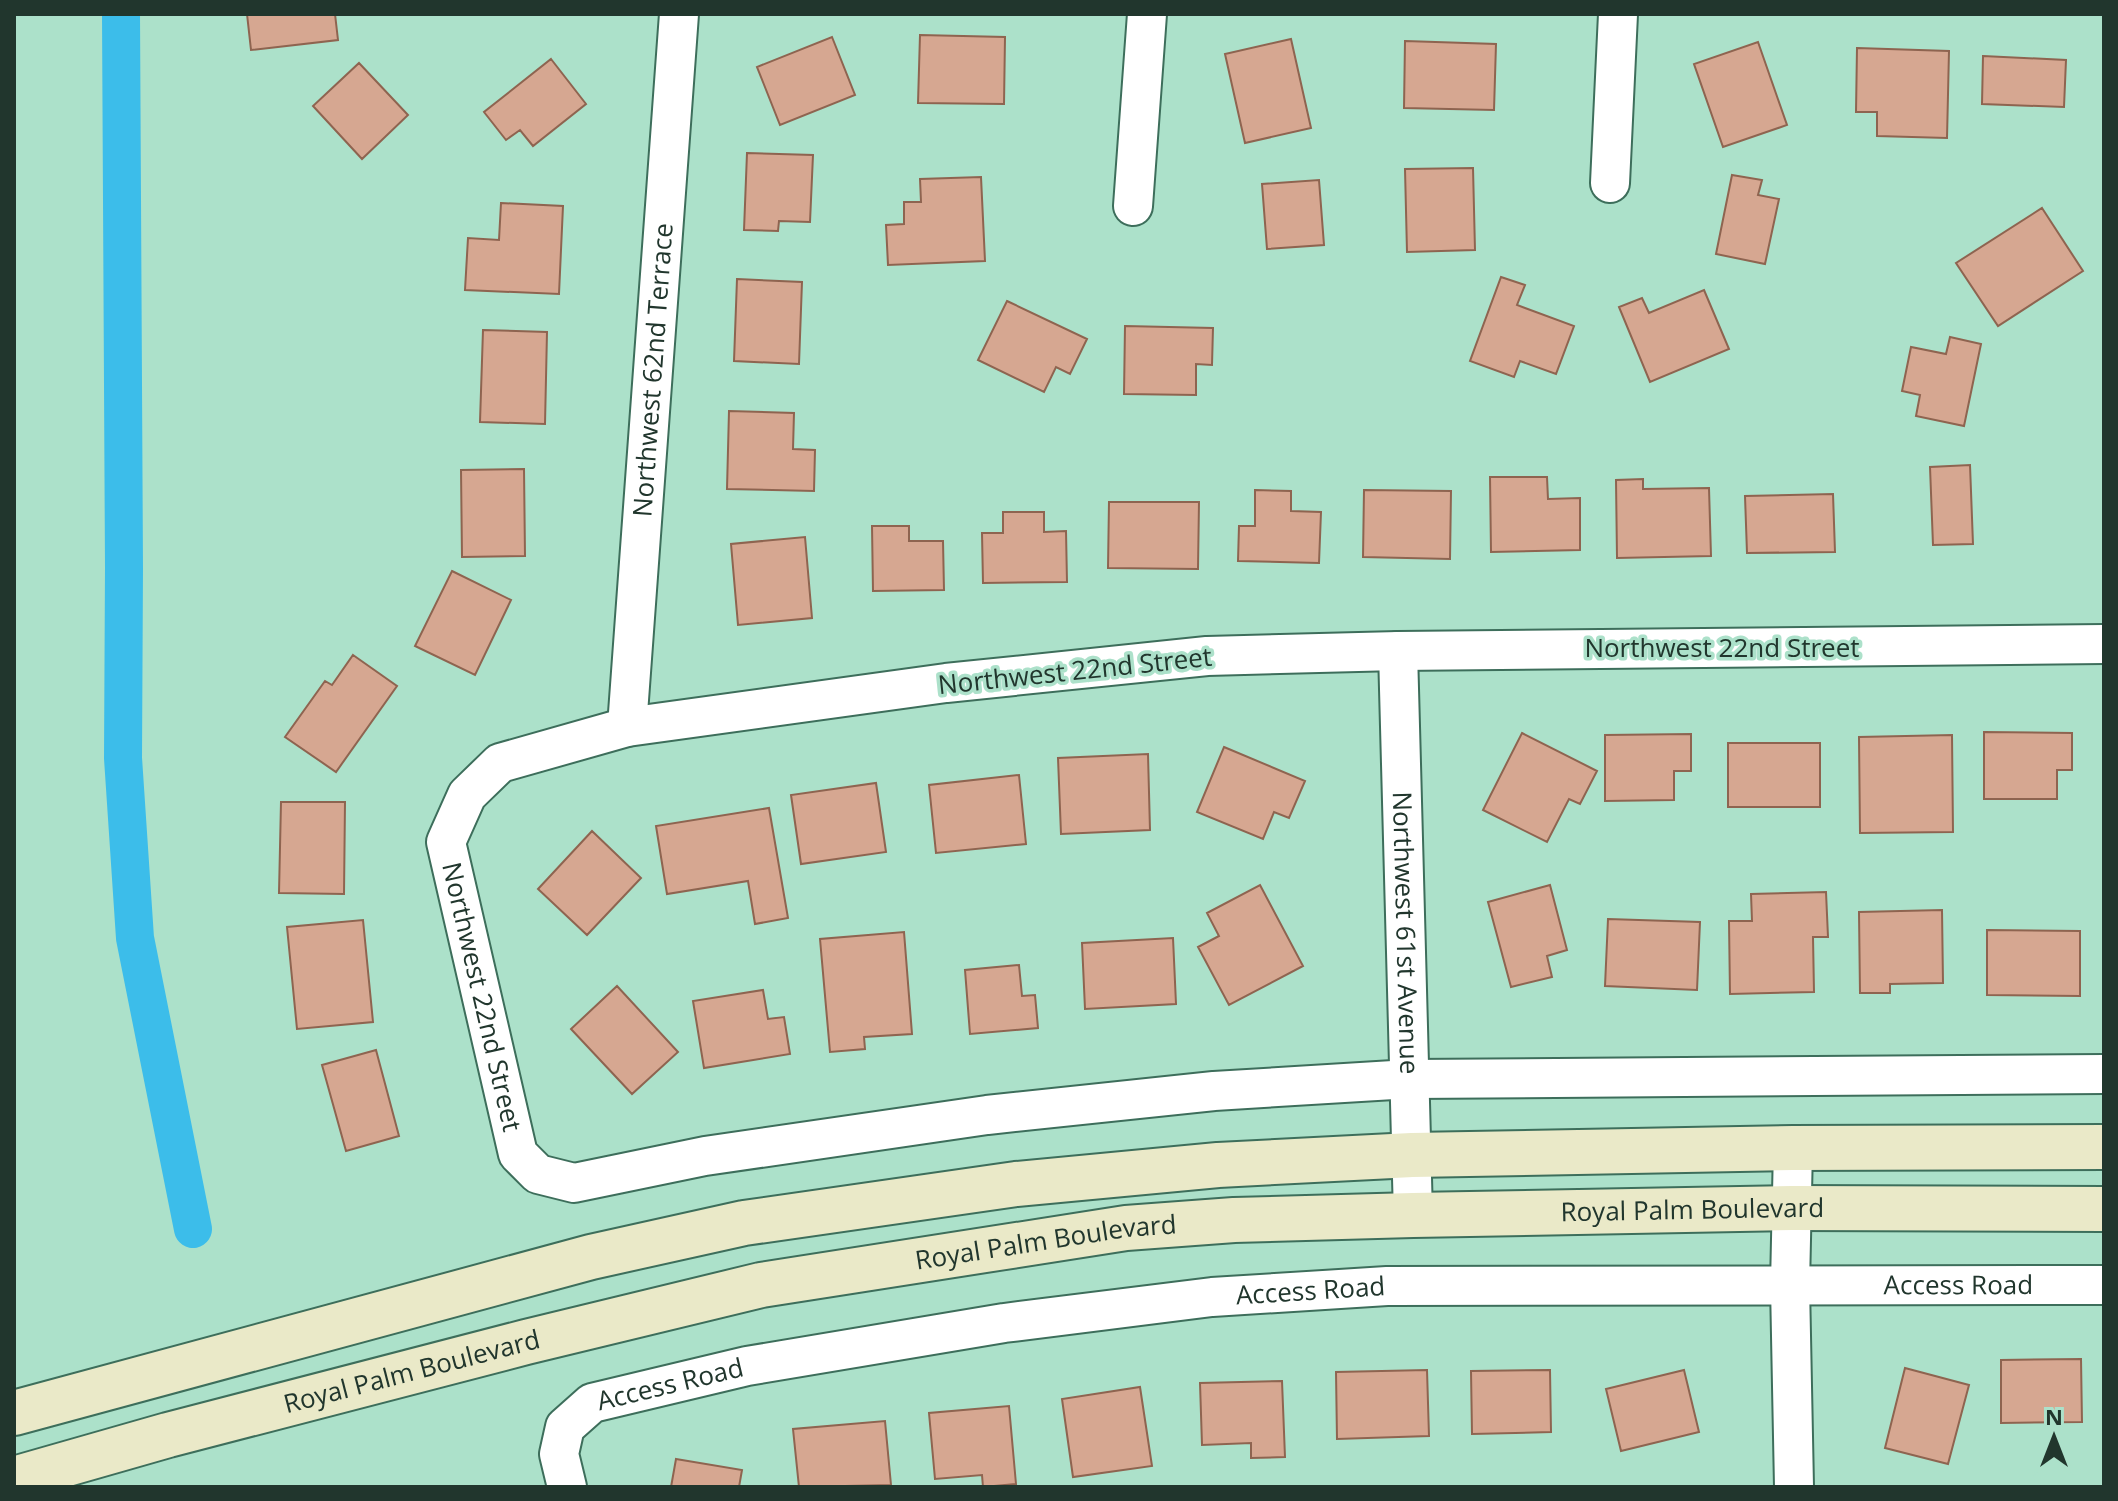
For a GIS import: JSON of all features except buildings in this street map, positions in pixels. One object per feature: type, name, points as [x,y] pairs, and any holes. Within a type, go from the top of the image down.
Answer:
[{"type":"main road","points":[[14,1413],[591,1257],[744,1223],[1016,1184],[1218,1165],[1412,1155],[1793,1148],[2104,1147]]},
{"type":"main road","name":"Royal Palm Boulevard","points":[[14,1479],[168,1435],[761,1285],[1126,1228],[1234,1220],[1413,1215],[1792,1208],[2104,1209]]},
{"type":"street","name":"Northwest 62nd Terrace","points":[[627,727],[679,14]]},
{"type":"street","points":[[1133,206],[1147,14]]},
{"type":"street","points":[[1610,183],[1618,14]]},
{"type":"street","name":"Northwest 22nd Street","points":[[1410,1079],[1214,1091],[987,1115],[705,1156],[574,1183],[538,1174],[518,1154],[446,842],[467,795],[500,763],[627,727],[946,683],[1192,658],[1398,651],[2104,644]]},
{"type":"street","name":"Northwest 61st Avenue","points":[[1398,651],[1413,1215]]},
{"type":"street","points":[[1410,1079],[2104,1074]]},
{"type":"street","points":[[1793,1148],[1790,1285],[1794,1487]]},
{"type":"street","name":"Access Road","points":[[563,1470],[565,1427],[592,1403],[747,1366],[1004,1323],[1212,1297],[1387,1286],[2104,1285]]},
{"type":"waterway","points":[[121,14],[123,758],[135,938],[193,1229]]}]
